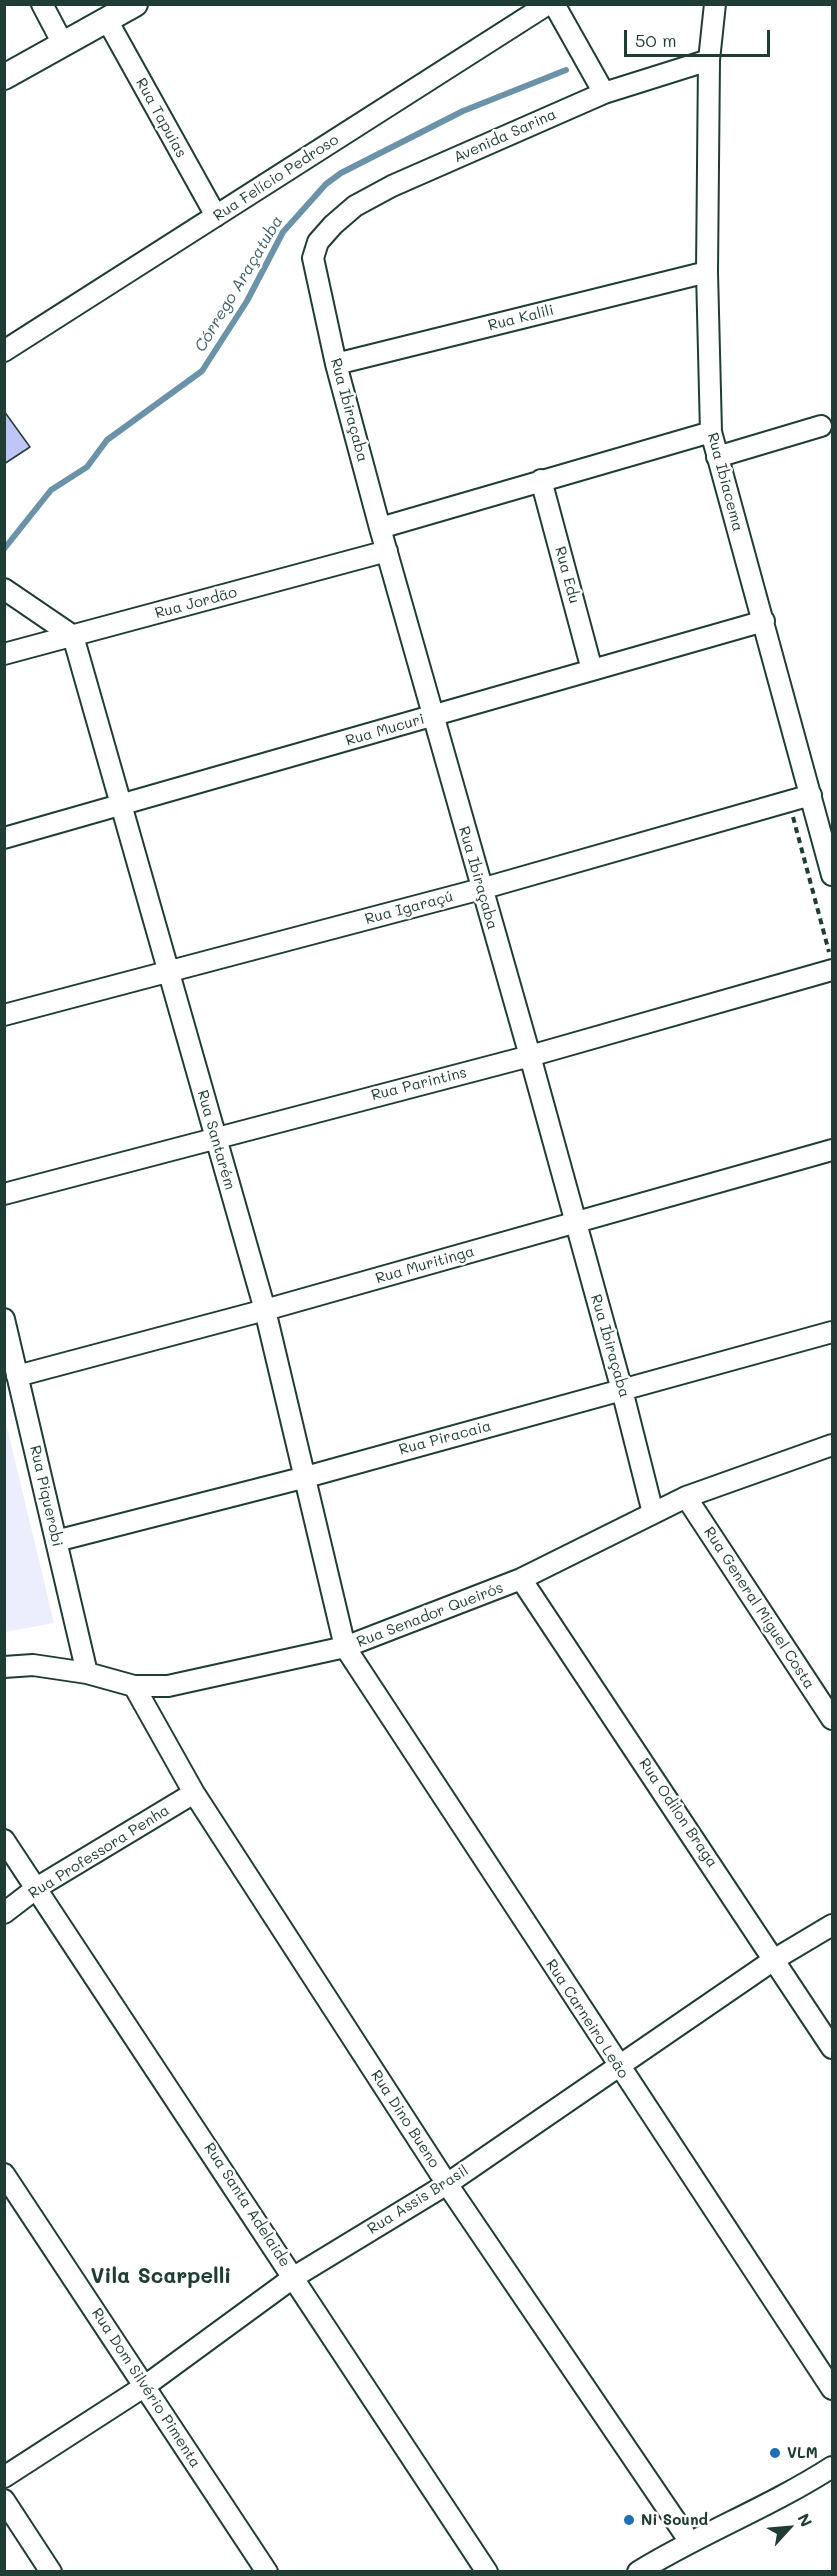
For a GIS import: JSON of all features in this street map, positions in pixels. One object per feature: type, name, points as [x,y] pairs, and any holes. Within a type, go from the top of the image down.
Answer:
[{"type":"main road","points":[[4,77],[135,4]]},
{"type":"street","points":[[42,4],[63,45]]},
{"type":"street","name":"Rua Felício Pedroso","points":[[4,351],[548,4]]},
{"type":"street","points":[[554,4],[603,93]]},
{"type":"street","name":"Rua Ibiacema","points":[[715,4],[709,60],[707,272],[711,432],[832,875]]},
{"type":"street","name":"Rua Tapuias","points":[[106,20],[216,216]]},
{"type":"street","name":"Avenida Sarina","points":[[318,242],[355,206],[392,186],[603,93],[709,60]]},
{"type":"street","name":"Rua Ibiraçaba","points":[[318,242],[313,258],[315,272],[336,364],[481,889],[530,1056],[622,1390],[653,1513]]},
{"type":"street","name":"Rua Kalili","points":[[336,364],[707,272]]},
{"type":"street","points":[[717,457],[821,426]]},
{"type":"street","points":[[380,528],[711,432]]},
{"type":"street","name":"Rua Edu","points":[[542,480],[592,670]]},
{"type":"street","name":"Rua Jordão","points":[[4,654],[387,551]]},
{"type":"street","points":[[4,589],[74,636]]},
{"type":"street","name":"Rua Mucuri","points":[[4,838],[764,621]]},
{"type":"street","name":"Rua Santarém","points":[[74,636],[265,1310],[345,1647]]},
{"type":"street","name":"Rua Igaraçú","points":[[4,1015],[481,889],[811,795]]},
{"type":"street","name":"Rua Parintins","points":[[4,1194],[530,1056],[831,962]]},
{"type":"street","name":"Rua Muritinga","points":[[17,1376],[265,1310],[832,1150]]},
{"type":"street","name":"Rua Piquerobi","points":[[4,1319],[87,1673]]},
{"type":"street","name":"Rua Piracaia","points":[[56,1541],[306,1477],[832,1332]]},
{"type":"street","name":"Rua Senador Queirós","points":[[4,1667],[33,1665],[87,1673],[134,1686],[168,1686],[345,1647],[521,1579],[686,1497],[832,1445]]},
{"type":"street","name":"Rua General Miguel Costa","points":[[686,1497],[832,1719]]},
{"type":"street","name":"Rua Odilon Braga","points":[[521,1579],[832,2048]]},
{"type":"street","name":"Rua Carneiro Leão","points":[[345,1647],[832,2389]]},
{"type":"street","name":"Rua Dino Bueno","points":[[134,1686],[194,1793],[447,2184],[690,2542]]},
{"type":"street","name":"Rua Professora Penha","points":[[4,1912],[38,1887],[194,1793]]},
{"type":"street","name":"Rua Santa Adelaide","points":[[4,1840],[38,1887],[487,2571]]},
{"type":"street","name":"Rua Assis Brasil","points":[[4,2477],[145,2386],[294,2277],[447,2184],[775,1959],[832,1925]]},
{"type":"street","name":"Rua Dom Silvério Pimenta","points":[[4,2174],[267,2571]]},
{"type":"street","points":[[638,2571],[690,2542],[791,2494],[832,2467]]},
{"type":"street","points":[[4,2500],[51,2571]]},
{"type":"path","points":[[788,802],[831,962]]},
{"type":"shaded area","points":[[5,1419],[54,1623],[4,1632]]},
{"type":"building","points":[[4,411],[30,447],[4,464]]},
{"type":"waterway","name":"Córrego Araçatuba","points":[[4,549],[51,490],[87,467],[107,440],[202,371],[247,301],[283,232],[326,184],[341,173],[463,111],[566,70]]},
{"type":"place","name":"VLM","points":[[775,2453]]},
{"type":"place","name":"Ni Sound","points":[[629,2520]]},
{"type":"district","name":"Vila Scarpelli","points":[[161,2277]]}]
